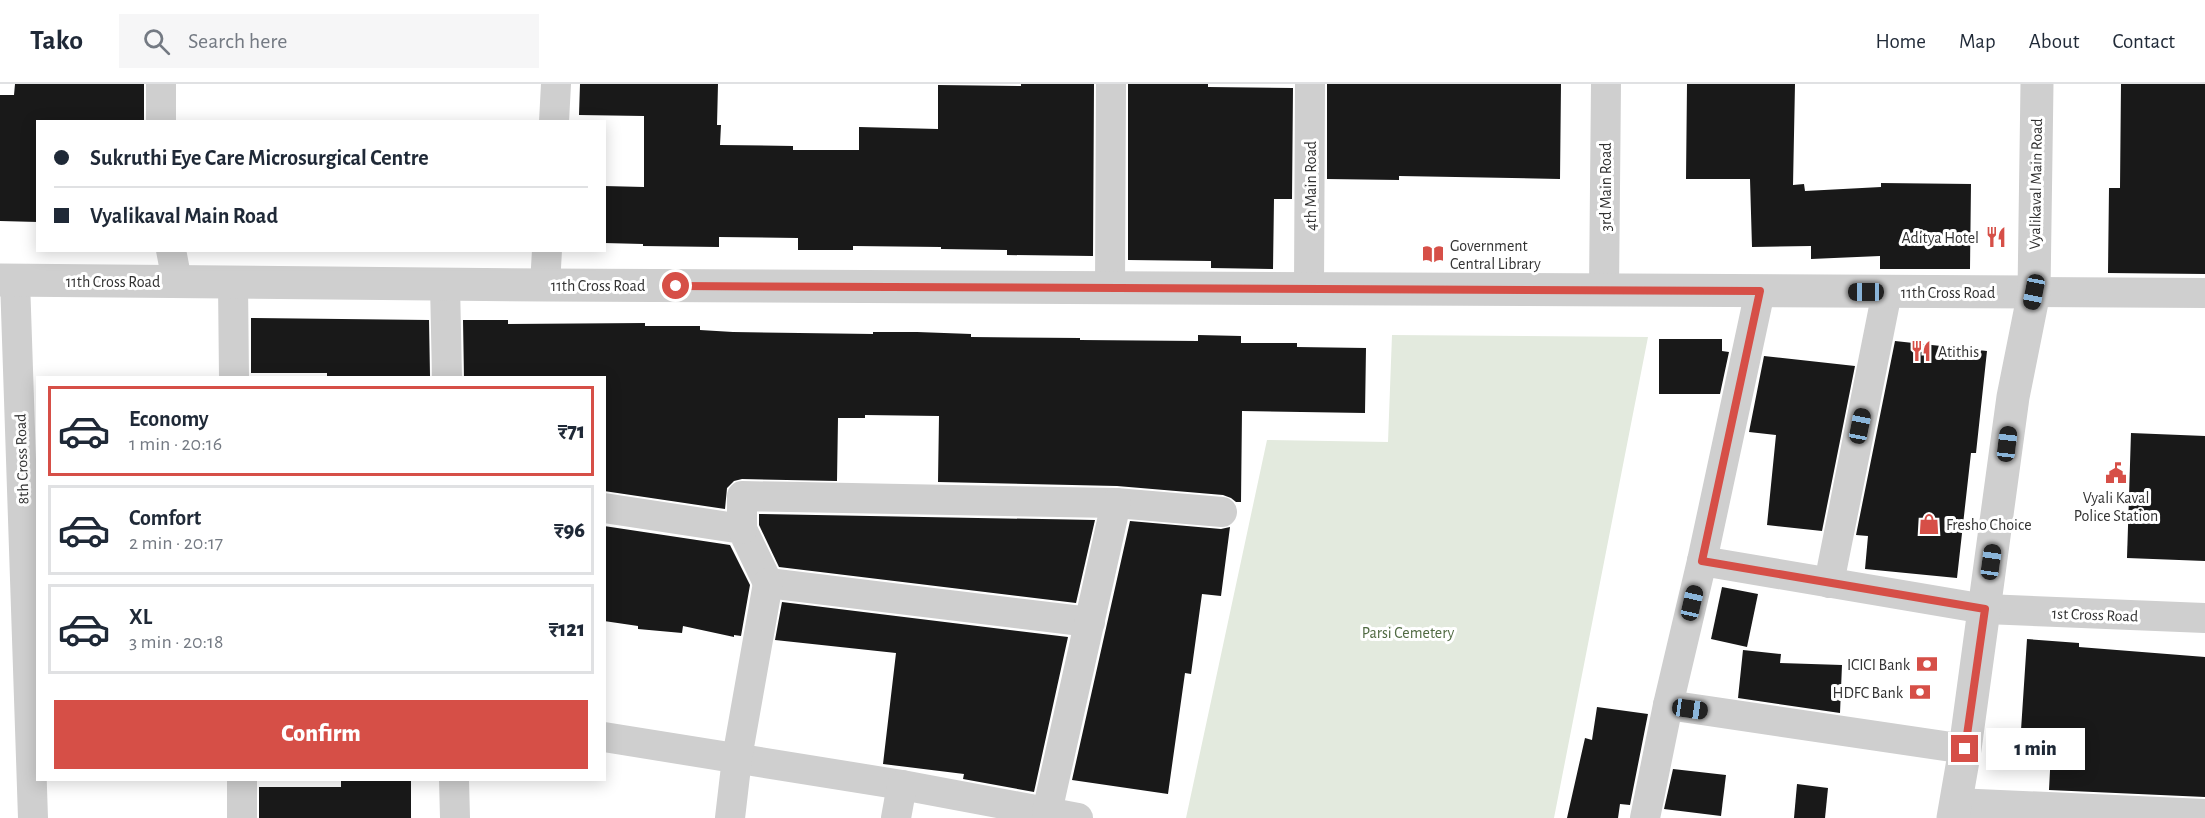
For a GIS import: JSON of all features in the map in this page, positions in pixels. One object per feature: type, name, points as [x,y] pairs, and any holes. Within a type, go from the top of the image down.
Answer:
[{"type":"street","points":[[161,120],[162,84]]},
{"type":"street","points":[[554,120],[556,84]]},
{"type":"street","points":[[1110,288],[1112,84]]},
{"type":"street","name":"4th Main Road","points":[[1310,84],[1310,288]]},
{"type":"street","name":"3rd Main Road","points":[[1604,290],[1606,84]]},
{"type":"street","name":"Vyalikaval Main Road","points":[[1954,810],[1985,609],[2013,397],[2034,292],[2037,84]]},
{"type":"street","points":[[545,285],[547,252]]},
{"type":"street","name":"11th Cross Road","points":[[7,280],[174,266],[233,283],[2205,293]]},
{"type":"street","name":"8th Cross Road","points":[[7,280],[33,818]]},
{"type":"street","points":[[233,283],[234,376]]},
{"type":"street","points":[[445,284],[447,376]]},
{"type":"street","points":[[1645,818],[1760,291]]},
{"type":"street","points":[[1829,583],[1887,292]]},
{"type":"street","points":[[730,818],[737,758],[768,583],[742,529],[742,496],[1116,503],[1222,512]]},
{"type":"street","points":[[1047,812],[1116,503]]},
{"type":"street","points":[[606,507],[742,529]]},
{"type":"street","name":"1st Cross Road","points":[[1702,561],[1985,609],[2205,618]]},
{"type":"street","points":[[768,583],[1090,622]]},
{"type":"street","points":[[1668,705],[1965,749]]},
{"type":"street","points":[[606,737],[902,785],[1077,818]]},
{"type":"street","points":[[242,781],[242,818]]},
{"type":"street","points":[[454,781],[455,818]]},
{"type":"street","points":[[896,818],[902,785]]},
{"type":"street","points":[[1954,810],[2205,814]]},
{"type":"green space","name":"Parsi Cemetery","points":[[1392,335],[1648,337],[1554,818],[1186,818],[1267,440],[1388,442]]},
{"type":"building","points":[[15,84],[144,84],[144,120],[36,120],[36,222],[0,221],[0,95],[14,95]]},
{"type":"building","points":[[580,84],[718,84],[717,125],[721,125],[720,145],[793,146],[793,150],[859,150],[859,127],[938,129],[938,85],[1094,84],[1093,256],[1007,255],[1007,250],[941,249],[941,247],[853,246],[853,250],[798,250],[798,238],[719,237],[719,247],[606,243],[606,186],[644,187],[644,116],[579,115]]},
{"type":"building","points":[[1128,84],[1208,84],[1208,87],[1293,88],[1292,199],[1274,199],[1273,269],[1211,268],[1211,261],[1128,260]]},
{"type":"building","points":[[1327,84],[1561,84],[1560,179],[1399,176],[1399,180],[1327,179]]},
{"type":"building","points":[[1687,84],[1795,84],[1793,185],[1804,184],[1805,191],[1881,187],[1881,183],[1971,184],[1970,269],[1880,269],[1880,256],[1811,259],[1811,246],[1752,247],[1750,179],[1686,179]]},
{"type":"building","points":[[2121,84],[2205,84],[2205,274],[2108,273],[2109,188],[2120,188]]},
{"type":"building","points":[[251,318],[429,320],[430,376],[251,373]]},
{"type":"building","points":[[463,320],[508,320],[508,324],[645,323],[645,326],[700,326],[700,330],[733,332],[873,334],[873,332],[917,332],[971,334],[971,337],[1080,338],[1080,340],[1198,341],[1198,335],[1241,336],[1241,343],[1297,343],[1297,347],[1366,348],[1365,413],[1242,411],[1241,502],[1236,502],[1223,495],[1117,486],[938,482],[939,416],[865,415],[865,418],[838,418],[837,481],[742,479],[734,481],[727,488],[725,509],[606,491],[606,376],[464,376]]},
{"type":"building","points":[[1659,339],[1722,339],[1722,351],[1729,352],[1720,394],[1659,394]]},
{"type":"building","points":[[1895,341],[1987,351],[1976,453],[1971,453],[1957,578],[1865,569],[1868,536],[1856,535]]},
{"type":"building","points":[[1764,356],[1855,366],[1822,531],[1767,525],[1776,435],[1749,432]]},
{"type":"building","points":[[2131,433],[2205,436],[2205,561],[2127,558]]},
{"type":"building","points":[[759,514],[1095,520],[1076,603],[779,567],[759,525]]},
{"type":"building","points":[[1130,521],[1221,529],[1230,527],[1221,596],[1202,594],[1191,674],[1185,673],[1168,794],[1072,780]]},
{"type":"building","points":[[606,526],[730,545],[750,585],[741,636],[734,635],[734,637],[683,626],[682,633],[638,629],[638,626],[606,621]]},
{"type":"building","points":[[1722,587],[1758,594],[1747,647],[1711,639]]},
{"type":"building","points":[[782,602],[1068,637],[1034,792],[963,779],[964,774],[883,764],[896,653],[775,640]]},
{"type":"building","points":[[2027,639],[2079,643],[2079,647],[2205,657],[2205,797],[2049,790],[2052,732],[2021,730]]},
{"type":"building","points":[[1743,650],[1781,654],[1780,663],[1842,665],[1840,713],[1738,698]]},
{"type":"building","points":[[1597,707],[1648,714],[1630,805],[1620,804],[1618,818],[1567,818],[1585,738],[1592,740]]},
{"type":"building","points":[[1673,769],[1726,775],[1721,816],[1664,809]]},
{"type":"building","points":[[341,781],[411,781],[411,818],[259,818],[259,787],[341,787]]},
{"type":"building","points":[[1797,784],[1828,788],[1825,818],[1794,818]]},
{"type":"place","name":"Aditya Hotel","points":[[1996,237]]},
{"type":"place","name":"Government Central Library","points":[[1433,254]]},
{"type":"place","name":"Atithis","points":[[1921,351]]},
{"type":"place","name":"Vyali Kaval Police Station","points":[[2116,473]]},
{"type":"place","name":"Fresho Choice","points":[[1929,524]]},
{"type":"place","name":"ICICI Bank","points":[[1927,664]]},
{"type":"place","name":"HDFC Bank","points":[[1920,692]]},
{"type":"route","points":[[676,286],[1760,291],[1702,561],[1985,609],[1965,749]]}]
